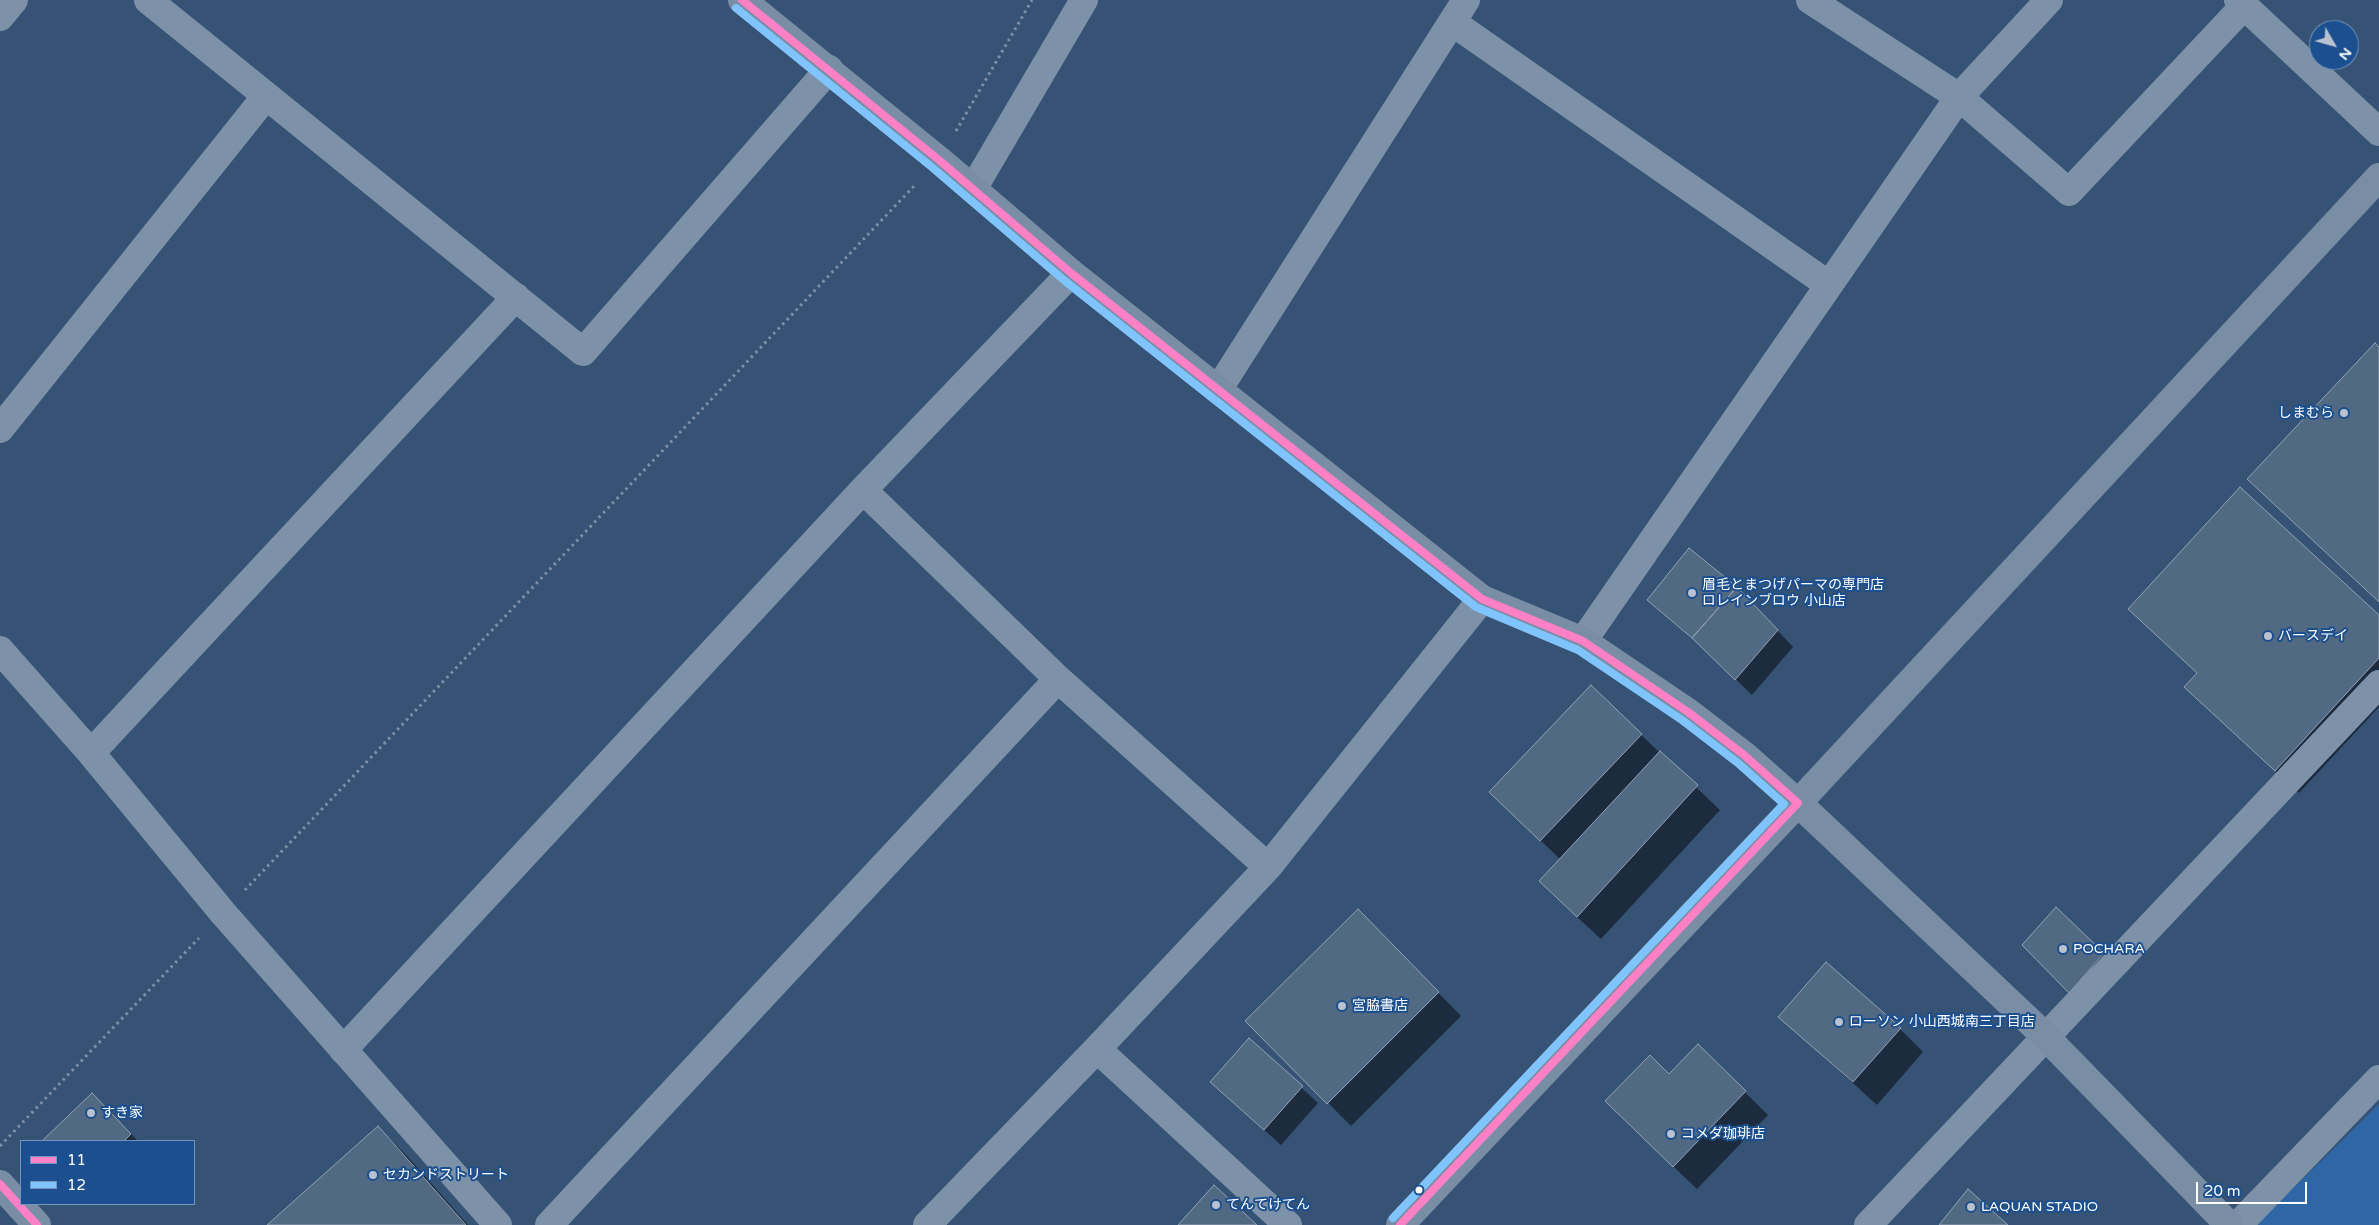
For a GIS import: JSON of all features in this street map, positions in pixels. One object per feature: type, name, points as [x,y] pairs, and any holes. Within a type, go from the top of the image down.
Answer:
[{"type":"street","points":[[0,17],[14,0]]},
{"type":"street","points":[[148,0],[583,352],[829,69]]},
{"type":"street","points":[[742,0],[939,160],[1071,273],[1482,599],[1583,641],[1688,712],[1744,755],[1798,803],[2045,1036],[2228,1225]]},
{"type":"street","points":[[973,189],[1084,0]]},
{"type":"street","points":[[1810,0],[1958,97],[2069,192],[2241,3],[2379,132]]},
{"type":"street","points":[[1583,641],[1958,97],[2049,0]]},
{"type":"street","points":[[1218,390],[1459,11],[1829,285]]},
{"type":"street","points":[[0,430],[266,96]]},
{"type":"street","points":[[1400,1225],[1798,803],[2379,178]]},
{"type":"street","points":[[343,1050],[863,490],[1071,273]]},
{"type":"street","points":[[91,754],[516,297]]},
{"type":"street","points":[[863,490],[1058,679],[1268,866]]},
{"type":"street","points":[[927,1225],[1097,1049],[1268,866],[1482,599]]},
{"type":"street","points":[[0,650],[91,754],[223,913],[498,1225]]},
{"type":"street","points":[[549,1225],[1058,679]]},
{"type":"street","points":[[1868,1225],[2379,684]]},
{"type":"street","points":[[1097,1049],[1288,1225]]},
{"type":"street","points":[[2238,1225],[2379,1080]]},
{"type":"street","points":[[0,1184],[37,1225]]},
{"type":"path","points":[[0,1146],[939,160],[1032,0]]},
{"type":"shaded area","points":[[2379,1104],[2379,1225],[2256,1225]]},
{"type":"building","name":"しまむら","points":[[2375,343],[2379,347],[2379,602],[2247,479]]},
{"type":"building","name":"バースデイ","points":[[2240,487],[2379,615],[2379,658],[2275,771],[2184,687],[2197,673],[2128,609]]},
{"type":"building","name":"眉毛とまつげパーマの専門店 ロレインブロウ 小山店","points":[[1689,548],[1737,587],[1692,638],[1647,600]]},
{"type":"building","points":[[1737,587],[1778,630],[1735,680],[1692,638]]},
{"type":"building","points":[[1591,685],[1642,734],[1540,841],[1489,792]]},
{"type":"building","points":[[1660,751],[1698,785],[1577,917],[1539,881]]},
{"type":"building","name":"POCHARA","points":[[2056,907],[2104,953],[2069,993],[2022,945]]},
{"type":"building","name":"宮脇書店","points":[[1358,909],[1439,992],[1327,1104],[1245,1021]]},
{"type":"building","name":"ローソン 小山西城南三丁目店","points":[[1826,962],[1901,1028],[1853,1082],[1778,1017]]},
{"type":"building","points":[[1249,1038],[1303,1086],[1264,1130],[1210,1082]]},
{"type":"building","name":"コメダ珈琲店","points":[[1698,1044],[1746,1091],[1673,1167],[1605,1101],[1650,1055],[1669,1074]]},
{"type":"building","name":"すき家","points":[[92,1093],[131,1134],[125,1140],[43,1140]]},
{"type":"building","name":"セカンドストリート","points":[[378,1126],[466,1225],[267,1225]]},
{"type":"building","name":"てんてけてん","points":[[1214,1185],[1257,1225],[1178,1225]]},
{"type":"building","name":"LAQUAN STADIO","points":[[1968,1189],[2008,1225],[1939,1225]]},
{"type":"transit line","name":"11","points":[[742,0],[939,160],[1071,273],[1482,599],[1583,641],[1688,712],[1744,755],[1798,803]]},
{"type":"transit line","name":"12","points":[[736,8],[933,168],[1065,281],[1476,607],[1578,650],[1682,720],[1738,763],[1784,804],[1393,1218]]},
{"type":"transit line","name":"11","points":[[1400,1225],[1798,803]]},
{"type":"transit line","name":"11","points":[[0,1184],[37,1225]]},
{"type":"place","name":"しまむら","points":[[2344,413]]},
{"type":"place","name":"眉毛とまつげパーマの専門店 ロレインブロウ 小山店","points":[[1692,593]]},
{"type":"place","name":"バースデイ","points":[[2268,636]]},
{"type":"place","name":"POCHARA","points":[[2063,949]]},
{"type":"place","name":"宮脇書店","points":[[1342,1006]]},
{"type":"place","name":"ローソン 小山西城南三丁目店","points":[[1839,1022]]},
{"type":"place","name":"すき家","points":[[91,1113]]},
{"type":"place","name":"コメダ珈琲店","points":[[1671,1134]]},
{"type":"place","name":"セカンドストリート","points":[[373,1175]]},
{"type":"place","name":"てんてけてん","points":[[1216,1205]]},
{"type":"place","name":"LAQUAN STADIO","points":[[1971,1207]]}]
